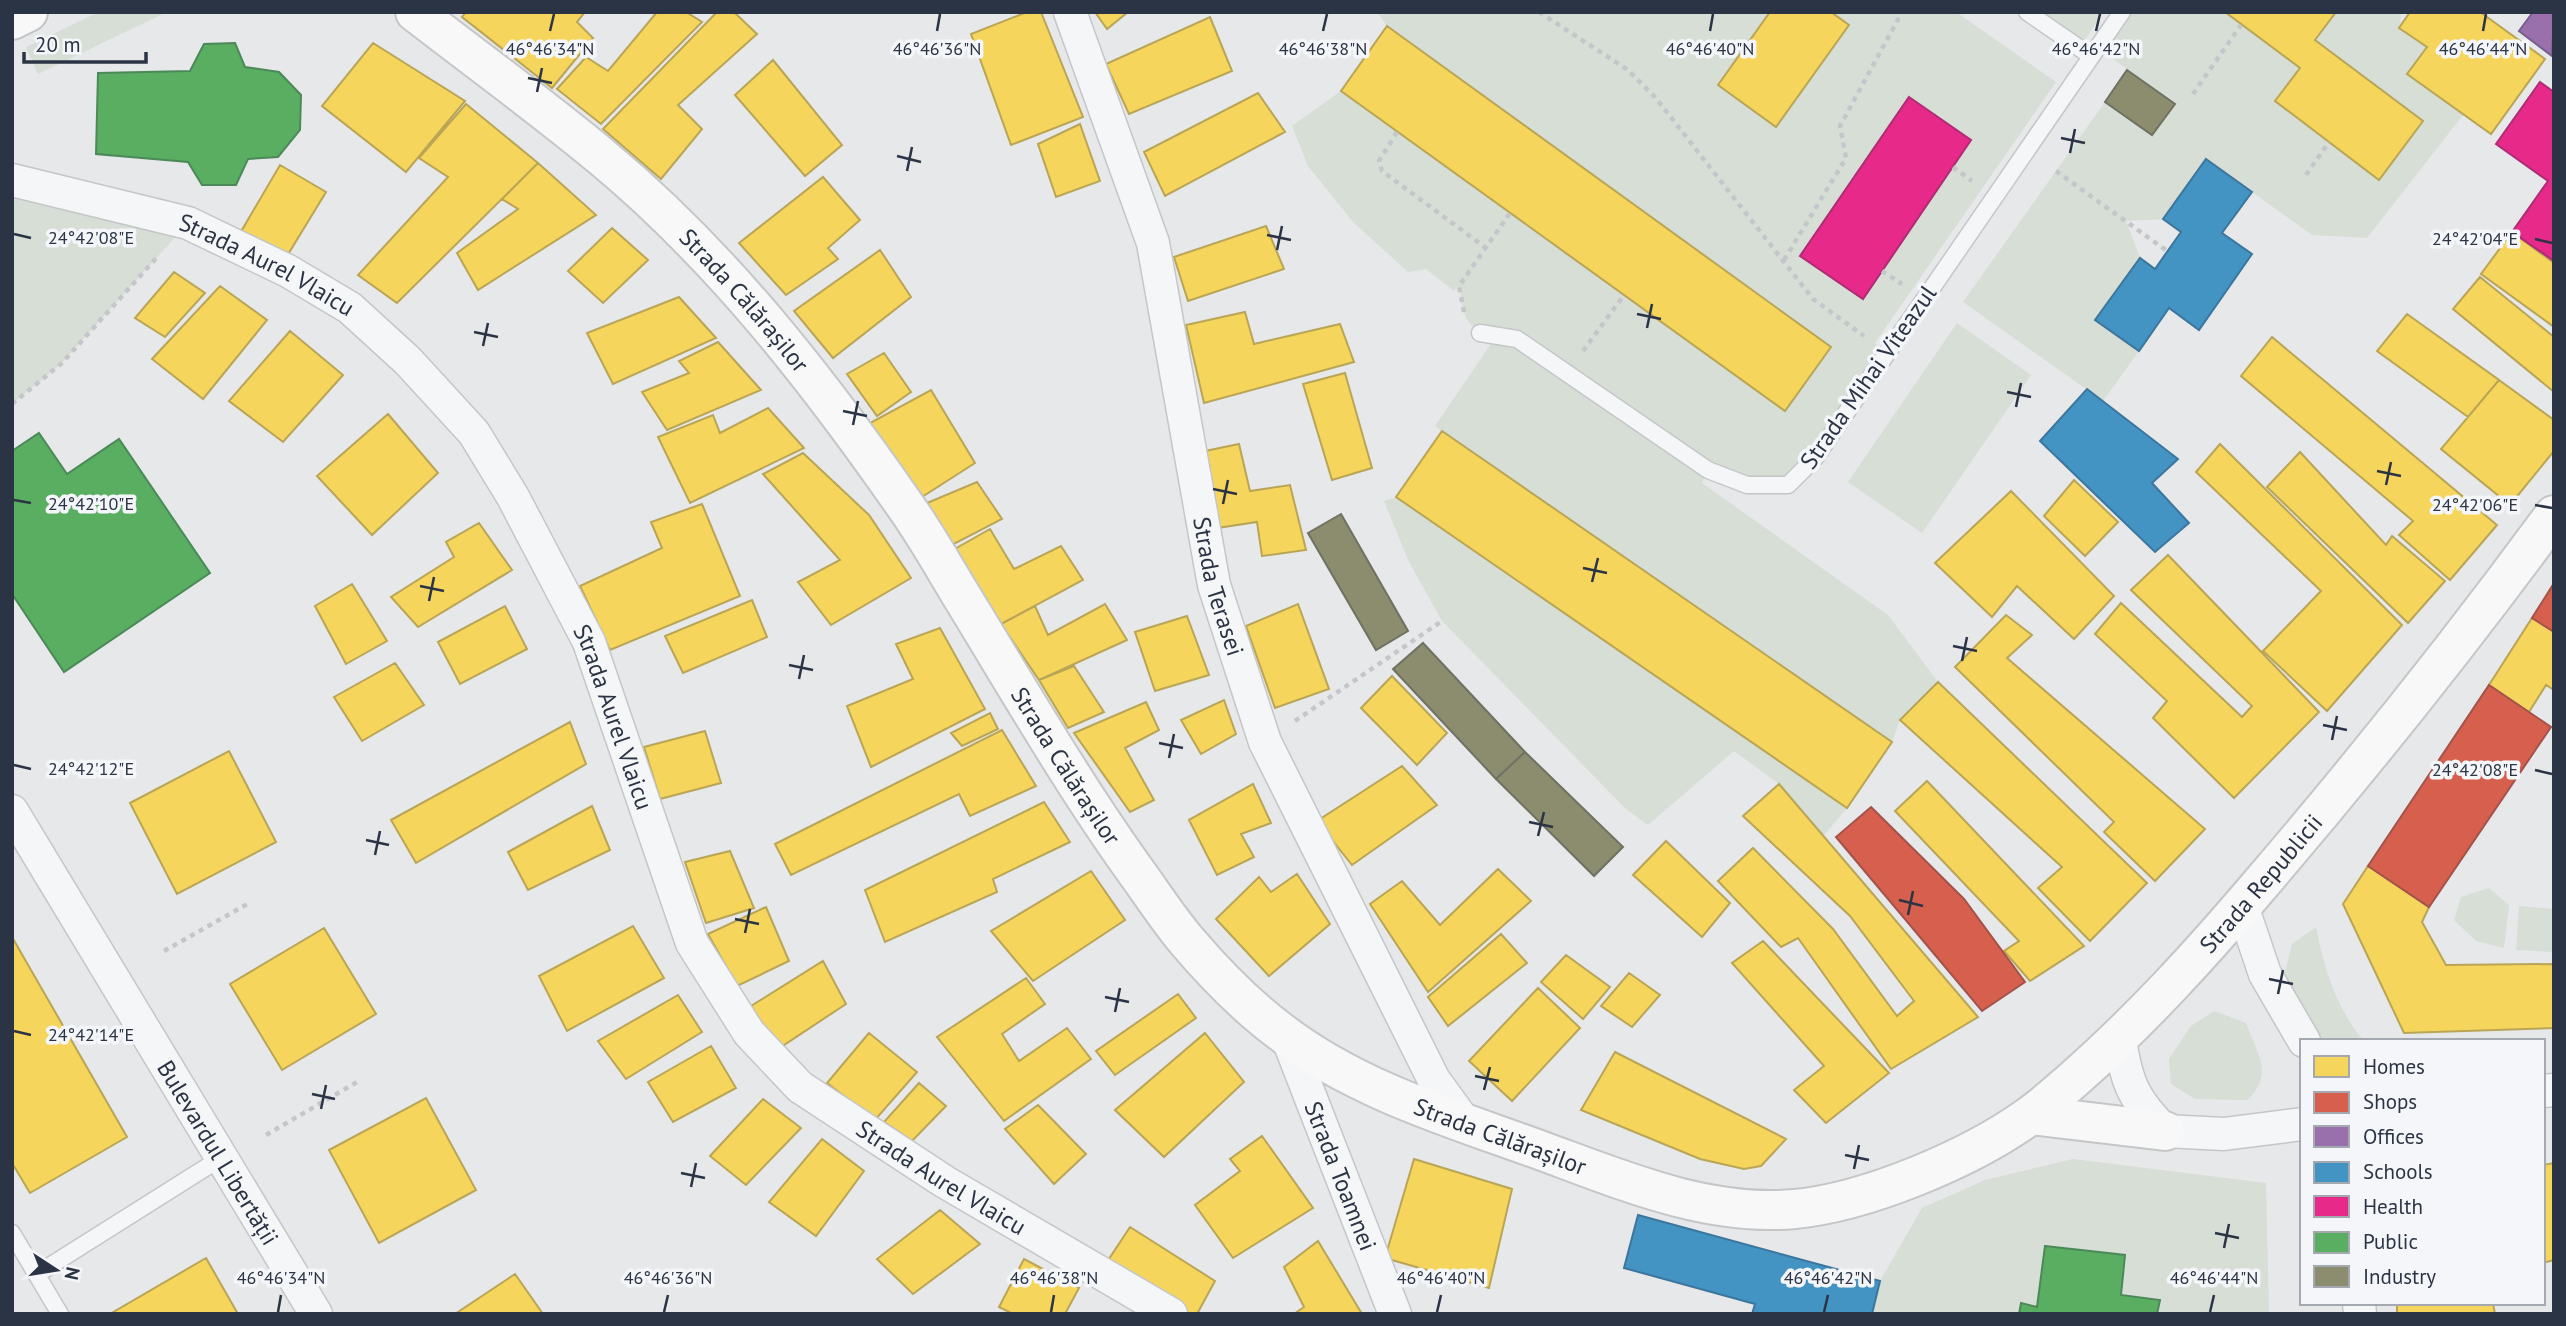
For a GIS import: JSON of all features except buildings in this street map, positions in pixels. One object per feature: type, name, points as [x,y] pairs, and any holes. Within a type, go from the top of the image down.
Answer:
[{"type":"main road","points":[[12,20],[28,12]]},
{"type":"main road","name":"Strada Călărașilor","points":[[415,13],[607,161],[688,238],[787,345],[908,509],[1110,837],[1183,937],[1249,1006],[1287,1037],[1331,1064],[1466,1124],[1618,1178],[1702,1203],[1748,1210],[1798,1209],[1853,1198],[1902,1181]]},
{"type":"main road","name":"Strada Republicii","points":[[1902,1181],[1994,1138],[2032,1115],[2120,1038],[2193,964],[2421,689],[2554,515]]},
{"type":"main road","points":[[2032,1115],[2165,1131]]},
{"type":"street","name":"Strada Terasei","points":[[1070,12],[1153,243],[1213,585],[1265,741],[1434,1080],[1466,1124]]},
{"type":"street","name":"Strada Aurel Vlaicu","points":[[12,180],[188,223],[288,271],[350,308],[408,360],[474,433],[513,496],[589,642],[692,943],[749,1033],[800,1087],[945,1182],[1171,1314]]},
{"type":"street","name":"Bulevardul Libertății","points":[[12,811],[316,1314]]},
{"type":"street","points":[[2242,906],[2265,974],[2303,1039]]},
{"type":"street","name":"Strada Toamnei","points":[[1287,1037],[1395,1314]]},
{"type":"street","points":[[2120,1038],[2130,1086],[2143,1109],[2165,1131],[2224,1134],[2300,1124]]},
{"type":"lane","points":[[2027,12],[2091,56]]},
{"type":"lane","name":"Strada Mihai Viteazul","points":[[1480,333],[1517,339],[1708,471],[1747,485],[1788,485],[1815,458],[2122,12]]},
{"type":"lane","points":[[37,1274],[221,1158]]},
{"type":"lane","points":[[12,1233],[60,1314]]},
{"type":"path","points":[[1539,12],[1628,70],[1655,97],[1813,299],[1886,352]]},
{"type":"path","points":[[1784,260],[1846,158],[1840,126],[1902,12]]},
{"type":"path","points":[[2193,94],[2241,24]]},
{"type":"path","points":[[1397,132],[1379,160],[1382,171],[1486,248]]},
{"type":"path","points":[[2306,175],[2329,142]]},
{"type":"path","points":[[1953,167],[1982,188]]},
{"type":"path","points":[[2056,171],[2167,251]]},
{"type":"path","points":[[1480,333],[1465,319],[1460,286],[1510,213]]},
{"type":"path","points":[[12,404],[62,363],[188,223]]},
{"type":"path","points":[[1882,271],[1911,290]]},
{"type":"path","points":[[1567,373],[1624,295]]},
{"type":"path","points":[[1285,727],[1442,621]]},
{"type":"path","points":[[164,951],[251,902]]},
{"type":"path","points":[[266,1135],[357,1082]]},
{"type":"shaded area","points":[[99,12],[167,12],[38,74],[26,47]]},
{"type":"shaded area","points":[[1377,12],[1956,12],[2056,82],[1875,343],[1886,353],[1788,485],[1708,471],[1702,483],[1888,615],[1938,682],[1900,720],[1892,742],[1435,426],[1497,335],[1472,326],[1462,306],[1459,286],[1454,291],[1426,269],[1408,272],[1353,222],[1308,166],[1292,126],[1341,91],[1387,26]]},
{"type":"shaded area","points":[[2027,12],[2104,12],[2079,48]]},
{"type":"shaded area","points":[[2122,12],[2401,12],[2400,28],[2427,47],[2407,74],[2463,115],[2367,238],[2312,235],[2206,159],[2163,219],[2126,221],[2140,258],[2095,320],[2139,351],[2103,401],[1963,302],[2105,102],[2152,135],[2175,104],[2097,47]]},
{"type":"shaded area","points":[[12,180],[188,223],[62,363],[12,404]]},
{"type":"shaded area","points":[[1957,323],[2031,375],[1922,533],[1848,482]]},
{"type":"shaded area","points":[[1397,497],[1847,808],[1824,835],[1779,784],[1734,751],[1648,825],[1626,809],[1442,621],[1408,560],[1384,501]]},
{"type":"shaded area","points":[[2489,888],[2509,905],[2504,948],[2476,941],[2454,920],[2461,897]]},
{"type":"shaded area","points":[[2519,906],[2554,909],[2554,952],[2516,950]]},
{"type":"shaded area","points":[[2316,927],[2332,987],[2362,1039],[2318,1039],[2284,976],[2292,944]]},
{"type":"shaded area","points":[[2214,1011],[2246,1023],[2259,1054],[2262,1072],[2260,1081],[2247,1100],[2195,1099],[2171,1084],[2169,1059],[2191,1026]]},
{"type":"shaded area","points":[[2073,1159],[2266,1183],[2269,1314],[1872,1314],[1880,1281],[1922,1208],[1985,1180]]}]
